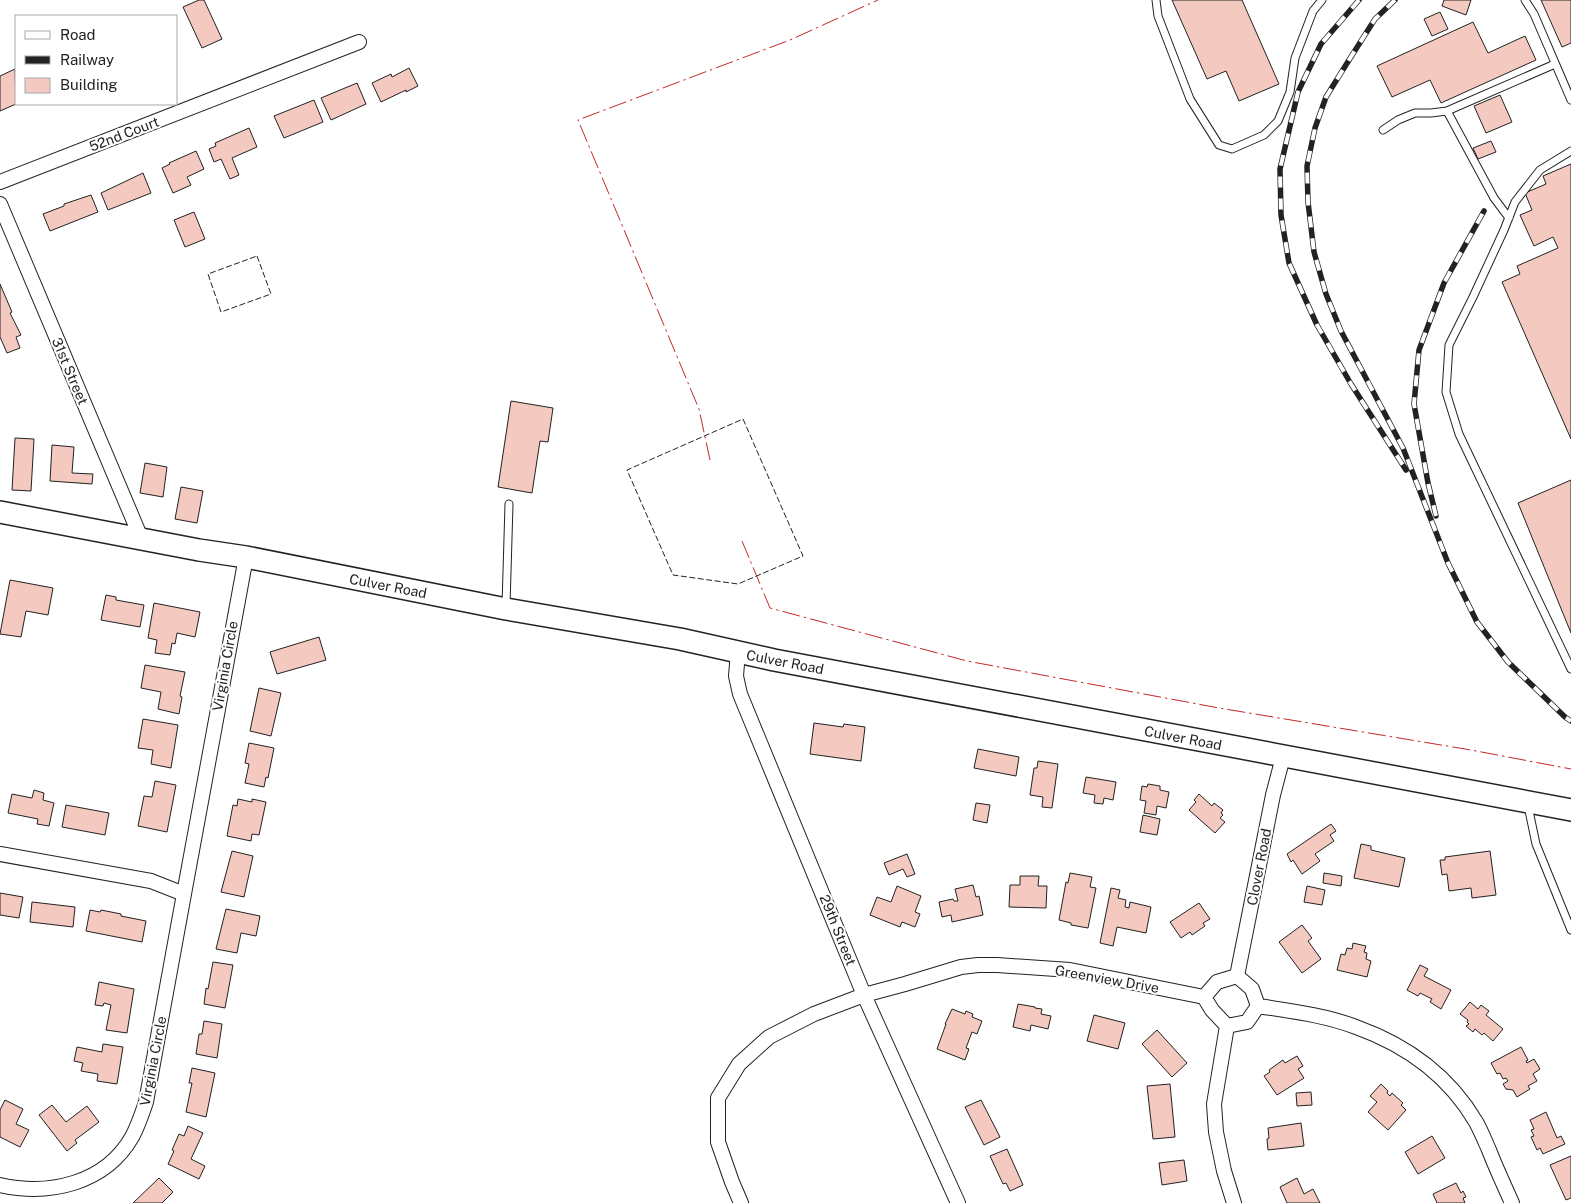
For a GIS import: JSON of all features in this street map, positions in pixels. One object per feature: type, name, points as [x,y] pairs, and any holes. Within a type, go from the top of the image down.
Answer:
[{"type":"main road","name":"Culver Road","points":[[0,512],[246,557],[506,609],[671,637],[738,652],[1283,757],[1571,810]]},
{"type":"street","name":"52nd Court","points":[[0,182],[359,42]]},
{"type":"street","name":"31st Street","points":[[0,204],[140,538]]},
{"type":"street","name":"Virginia Circle","points":[[0,1185],[36,1190],[73,1184],[91,1177],[107,1167],[121,1153],[132,1137],[140,1120],[146,1102],[246,557]]},
{"type":"street","name":"29th Street","points":[[738,652],[736,676],[740,694],[864,995],[958,1203]]},
{"type":"street","name":"Clover Road","points":[[1237,976],[1273,795],[1283,757]]},
{"type":"street","points":[[0,854],[151,881],[184,894]]},
{"type":"street","name":"Greenview Drive","points":[[741,1203],[718,1142],[718,1098],[739,1064],[769,1037],[814,1014],[864,995],[960,967],[997,965],[1070,970],[1204,997]]},
{"type":"street","points":[[1227,1026],[1212,1010],[1204,997],[1217,982],[1237,976],[1252,989],[1258,1006]]},
{"type":"street","points":[[1227,1026],[1247,1022],[1258,1006]]},
{"type":"street","points":[[1258,1006],[1320,1017],[1355,1026],[1388,1040],[1419,1059],[1433,1070],[1458,1096],[1478,1125],[1512,1203]]},
{"type":"street","points":[[1227,1026],[1214,1104],[1216,1132],[1234,1203]]},
{"type":"lane","points":[[1156,0],[1158,16],[1190,99],[1219,145],[1232,149],[1264,135],[1278,121],[1290,92],[1295,58],[1313,11],[1322,0]]},
{"type":"lane","points":[[1525,0],[1534,14],[1571,100]]},
{"type":"lane","points":[[1383,130],[1398,120],[1415,113],[1447,111],[1555,64]]},
{"type":"lane","points":[[1447,111],[1494,198],[1508,218]]},
{"type":"lane","points":[[1571,151],[1540,170],[1515,202],[1473,297],[1449,345],[1446,392],[1459,434],[1571,669]]},
{"type":"lane","points":[[506,609],[508,504]]},
{"type":"lane","points":[[1527,803],[1536,844],[1571,930]]},
{"type":"building","points":[[199,0],[204,0],[222,39],[202,48],[183,7]]},
{"type":"building","points":[[1172,0],[1242,0],[1279,84],[1239,101],[1226,71],[1207,79]]},
{"type":"building","points":[[1444,0],[1471,0],[1466,15],[1442,6]]},
{"type":"building","points":[[1541,0],[1571,0],[1571,43],[1562,47]]},
{"type":"building","points":[[1440,12],[1448,29],[1432,36],[1424,19]]},
{"type":"building","points":[[1473,22],[1488,53],[1525,36],[1536,60],[1441,103],[1430,80],[1392,97],[1377,66]]},
{"type":"building","points":[[409,68],[418,86],[381,102],[372,83],[391,74],[392,77]]},
{"type":"building","points":[[15,69],[15,104],[0,111],[0,76]]},
{"type":"building","points":[[357,83],[366,104],[331,120],[321,98]]},
{"type":"building","points":[[1500,95],[1512,122],[1486,133],[1474,106]]},
{"type":"building","points":[[314,100],[323,122],[284,138],[274,116]]},
{"type":"building","points":[[249,128],[257,147],[232,158],[239,175],[230,179],[221,159],[214,162],[209,149],[216,146],[215,143]]},
{"type":"building","points":[[1491,141],[1496,152],[1478,159],[1473,148]]},
{"type":"building","points":[[196,151],[204,169],[187,177],[191,185],[173,193],[162,168]]},
{"type":"building","points":[[1571,164],[1571,439],[1502,282],[1520,274],[1517,266],[1558,248],[1553,237],[1534,246],[1520,215],[1532,210],[1525,193],[1546,184],[1543,176]]},
{"type":"building","points":[[143,173],[151,193],[108,210],[101,193]]},
{"type":"building","points":[[91,195],[98,212],[50,231],[43,214],[64,206],[64,204]]},
{"type":"building","points":[[194,212],[205,239],[185,247],[174,220]]},
{"type":"building","points":[[0,284],[12,312],[10,313],[21,335],[16,337],[20,348],[7,353],[0,337]]},
{"type":"building","points":[[511,401],[553,408],[548,442],[540,441],[532,493],[498,487]]},
{"type":"building","points":[[15,438],[34,439],[31,491],[12,490]]},
{"type":"building","points":[[52,445],[74,447],[72,473],[93,474],[92,484],[50,481]]},
{"type":"building","points":[[145,463],[167,467],[163,497],[140,493]]},
{"type":"building","points":[[1571,480],[1571,633],[1518,503]]},
{"type":"building","points":[[181,487],[203,491],[197,523],[175,519]]},
{"type":"building","points":[[10,580],[53,588],[48,615],[26,611],[21,637],[0,634]]},
{"type":"building","points":[[106,595],[116,597],[116,600],[144,605],[140,627],[101,620]]},
{"type":"building","points":[[154,603],[200,612],[195,637],[177,633],[175,644],[172,643],[170,655],[155,653],[157,640],[148,638]]},
{"type":"building","points":[[319,637],[326,660],[277,674],[270,652]]},
{"type":"building","points":[[145,665],[185,672],[180,696],[182,697],[179,714],[158,709],[161,692],[141,688]]},
{"type":"building","points":[[259,688],[281,693],[271,736],[250,731]]},
{"type":"building","points":[[143,719],[178,725],[171,768],[151,764],[153,750],[138,748]]},
{"type":"building","points":[[814,723],[843,727],[844,724],[865,727],[861,761],[810,754]]},
{"type":"building","points":[[249,743],[274,748],[268,778],[266,777],[264,787],[245,783],[249,764],[245,763]]},
{"type":"building","points":[[978,749],[1019,757],[1016,776],[974,768]]},
{"type":"building","points":[[1038,761],[1058,764],[1052,808],[1042,807],[1043,797],[1030,795],[1034,768],[1037,768]]},
{"type":"building","points":[[1086,777],[1116,782],[1113,800],[1104,798],[1103,804],[1094,803],[1095,795],[1083,793]]},
{"type":"building","points":[[155,781],[176,785],[167,832],[138,826],[144,796],[152,797]]},
{"type":"building","points":[[1148,784],[1160,786],[1160,790],[1169,792],[1166,808],[1157,806],[1156,815],[1144,813],[1146,801],[1140,800],[1142,786],[1147,787]]},
{"type":"building","points":[[34,790],[44,793],[43,800],[54,803],[49,826],[37,824],[38,819],[8,813],[12,794],[32,798]]},
{"type":"building","points":[[1199,794],[1212,806],[1214,803],[1223,810],[1221,813],[1223,815],[1220,818],[1225,822],[1215,833],[1189,810],[1196,802],[1194,800]]},
{"type":"building","points":[[238,799],[266,802],[259,835],[252,834],[251,841],[227,836],[233,805],[237,806]]},
{"type":"building","points":[[976,803],[990,805],[987,823],[973,820]]},
{"type":"building","points":[[66,805],[109,813],[105,835],[62,827]]},
{"type":"building","points":[[1143,815],[1160,819],[1157,835],[1140,832]]},
{"type":"building","points":[[1331,824],[1336,831],[1330,835],[1334,841],[1315,854],[1320,861],[1302,874],[1293,860],[1291,862],[1287,854]]},
{"type":"building","points":[[1361,844],[1371,846],[1371,850],[1405,858],[1399,887],[1354,878]]},
{"type":"building","points":[[232,851],[253,856],[244,897],[221,892]]},
{"type":"building","points":[[1490,851],[1496,895],[1472,898],[1471,888],[1449,891],[1447,874],[1442,875],[1440,860],[1445,860],[1445,857]]},
{"type":"building","points":[[907,854],[915,874],[907,877],[903,869],[889,875],[884,863]]},
{"type":"building","points":[[1070,873],[1092,877],[1090,887],[1096,888],[1088,928],[1071,925],[1071,923],[1059,920],[1066,882],[1068,883]]},
{"type":"building","points":[[1324,873],[1342,876],[1341,886],[1323,883]]},
{"type":"building","points":[[1020,876],[1039,876],[1038,886],[1047,886],[1046,908],[1009,907],[1010,885],[1020,885]]},
{"type":"building","points":[[973,885],[976,897],[979,896],[983,915],[952,922],[951,915],[942,917],[939,902],[953,899],[958,901],[955,889]]},
{"type":"building","points":[[897,886],[921,896],[915,912],[920,914],[915,927],[902,922],[900,927],[870,915],[877,897],[891,902]]},
{"type":"building","points":[[1307,886],[1325,890],[1322,905],[1304,902]]},
{"type":"building","points":[[1111,888],[1120,890],[1118,898],[1126,900],[1125,907],[1129,908],[1130,902],[1151,907],[1146,933],[1117,927],[1113,946],[1100,943]]},
{"type":"building","points":[[0,893],[23,897],[19,918],[0,915]]},
{"type":"building","points":[[32,902],[75,907],[73,927],[30,922]]},
{"type":"building","points":[[1199,903],[1210,919],[1203,923],[1205,926],[1192,935],[1190,932],[1181,938],[1170,922]]},
{"type":"building","points":[[226,909],[260,916],[256,936],[241,933],[237,953],[216,949]]},
{"type":"building","points":[[90,910],[100,912],[101,910],[146,921],[142,942],[86,931]]},
{"type":"building","points":[[1302,925],[1312,938],[1308,941],[1321,959],[1302,973],[1279,942]]},
{"type":"building","points":[[1353,943],[1366,946],[1364,952],[1367,953],[1366,959],[1371,961],[1367,977],[1337,970],[1341,954],[1345,955],[1347,948],[1352,949]]},
{"type":"building","points":[[213,962],[233,965],[225,1008],[204,1004]]},
{"type":"building","points":[[1420,965],[1428,969],[1424,976],[1451,990],[1441,1009],[1430,1002],[1432,999],[1420,993],[1418,996],[1407,990]]},
{"type":"building","points":[[99,982],[134,989],[127,1033],[106,1030],[111,1005],[104,1003],[103,1006],[95,1005]]},
{"type":"building","points":[[1470,1002],[1478,1009],[1481,1005],[1489,1011],[1486,1015],[1503,1029],[1493,1041],[1484,1033],[1482,1035],[1475,1029],[1473,1032],[1466,1026],[1469,1024],[1468,1020],[1460,1014]]},
{"type":"building","points":[[1018,1004],[1042,1009],[1041,1014],[1051,1016],[1048,1029],[1031,1025],[1030,1031],[1013,1027]]},
{"type":"building","points":[[952,1009],[965,1014],[966,1011],[973,1014],[972,1017],[982,1021],[977,1034],[972,1032],[966,1048],[969,1049],[965,1060],[937,1049]]},
{"type":"building","points":[[1094,1015],[1125,1023],[1118,1049],[1087,1041]]},
{"type":"building","points":[[204,1021],[222,1024],[217,1058],[196,1054],[199,1034],[202,1034]]},
{"type":"building","points":[[1157,1030],[1187,1063],[1172,1077],[1142,1044]]},
{"type":"building","points":[[103,1044],[123,1047],[117,1084],[97,1081],[98,1074],[81,1071],[83,1063],[74,1061],[77,1047],[102,1052]]},
{"type":"building","points":[[1521,1047],[1528,1060],[1526,1061],[1527,1063],[1534,1059],[1540,1069],[1533,1074],[1537,1081],[1528,1086],[1530,1089],[1517,1097],[1513,1090],[1506,1089],[1503,1084],[1508,1081],[1506,1078],[1503,1079],[1500,1073],[1497,1074],[1491,1063]]},
{"type":"building","points":[[1297,1056],[1303,1066],[1298,1069],[1304,1078],[1277,1095],[1264,1076],[1283,1060],[1285,1063]]},
{"type":"building","points":[[192,1068],[215,1073],[206,1117],[186,1112],[192,1083],[189,1083]]},
{"type":"building","points":[[1170,1084],[1175,1137],[1153,1139],[1147,1086]]},
{"type":"building","points":[[1381,1084],[1390,1096],[1392,1093],[1403,1103],[1401,1105],[1406,1110],[1388,1130],[1368,1112],[1377,1102],[1370,1096]]},
{"type":"building","points":[[1311,1092],[1312,1105],[1297,1106],[1296,1093]]},
{"type":"building","points":[[5,1100],[23,1109],[16,1124],[29,1130],[20,1147],[0,1137],[0,1110]]},
{"type":"building","points":[[981,1100],[1000,1137],[984,1145],[965,1107]]},
{"type":"building","points":[[52,1105],[66,1122],[87,1106],[99,1122],[75,1140],[77,1143],[67,1151],[39,1115]]},
{"type":"building","points":[[1546,1112],[1557,1138],[1561,1136],[1565,1144],[1543,1154],[1540,1148],[1537,1150],[1531,1137],[1534,1136],[1531,1130],[1534,1129],[1530,1120]]},
{"type":"building","points":[[1301,1123],[1304,1146],[1268,1150],[1268,1128]]},
{"type":"building","points":[[188,1126],[203,1133],[191,1159],[205,1166],[199,1179],[168,1164],[179,1134],[184,1136]]},
{"type":"building","points":[[1432,1136],[1445,1158],[1418,1174],[1405,1152]]},
{"type":"building","points":[[1007,1149],[1023,1185],[1010,1191],[1006,1183],[1003,1184],[990,1156]]},
{"type":"building","points":[[1571,1156],[1571,1198],[1566,1200],[1550,1165]]},
{"type":"building","points":[[1184,1160],[1187,1181],[1162,1185],[1159,1163]]},
{"type":"building","points":[[159,1178],[173,1192],[162,1203],[133,1203]]},
{"type":"building","points":[[1297,1178],[1304,1194],[1313,1189],[1320,1203],[1287,1203],[1280,1187]]},
{"type":"building","points":[[1456,1183],[1461,1193],[1463,1191],[1466,1197],[1463,1198],[1465,1203],[1437,1203],[1433,1194]]},
{"type":"railway","points":[[1359,0],[1321,44],[1298,92],[1280,169],[1281,215],[1289,263],[1317,325],[1351,384],[1406,470]]},
{"type":"railway","points":[[1395,0],[1375,19],[1349,60],[1326,97],[1315,128],[1307,166],[1308,202],[1314,252],[1326,294],[1341,331],[1403,448],[1448,563],[1477,622],[1508,662],[1571,721]]},
{"type":"railway","points":[[1436,516],[1414,404],[1419,350],[1444,283],[1484,211]]},
{"type":"fence","points":[[257,256],[271,294],[221,312],[208,274],[257,256]]},
{"type":"fence","points":[[743,419],[803,556],[738,584],[673,575],[627,470],[743,419]]},
{"type":"power","points":[[710,460],[699,409],[578,120],[790,40],[878,0]]},
{"type":"power","points":[[742,541],[770,608],[967,661],[1219,708],[1471,750],[1571,769]]}]
